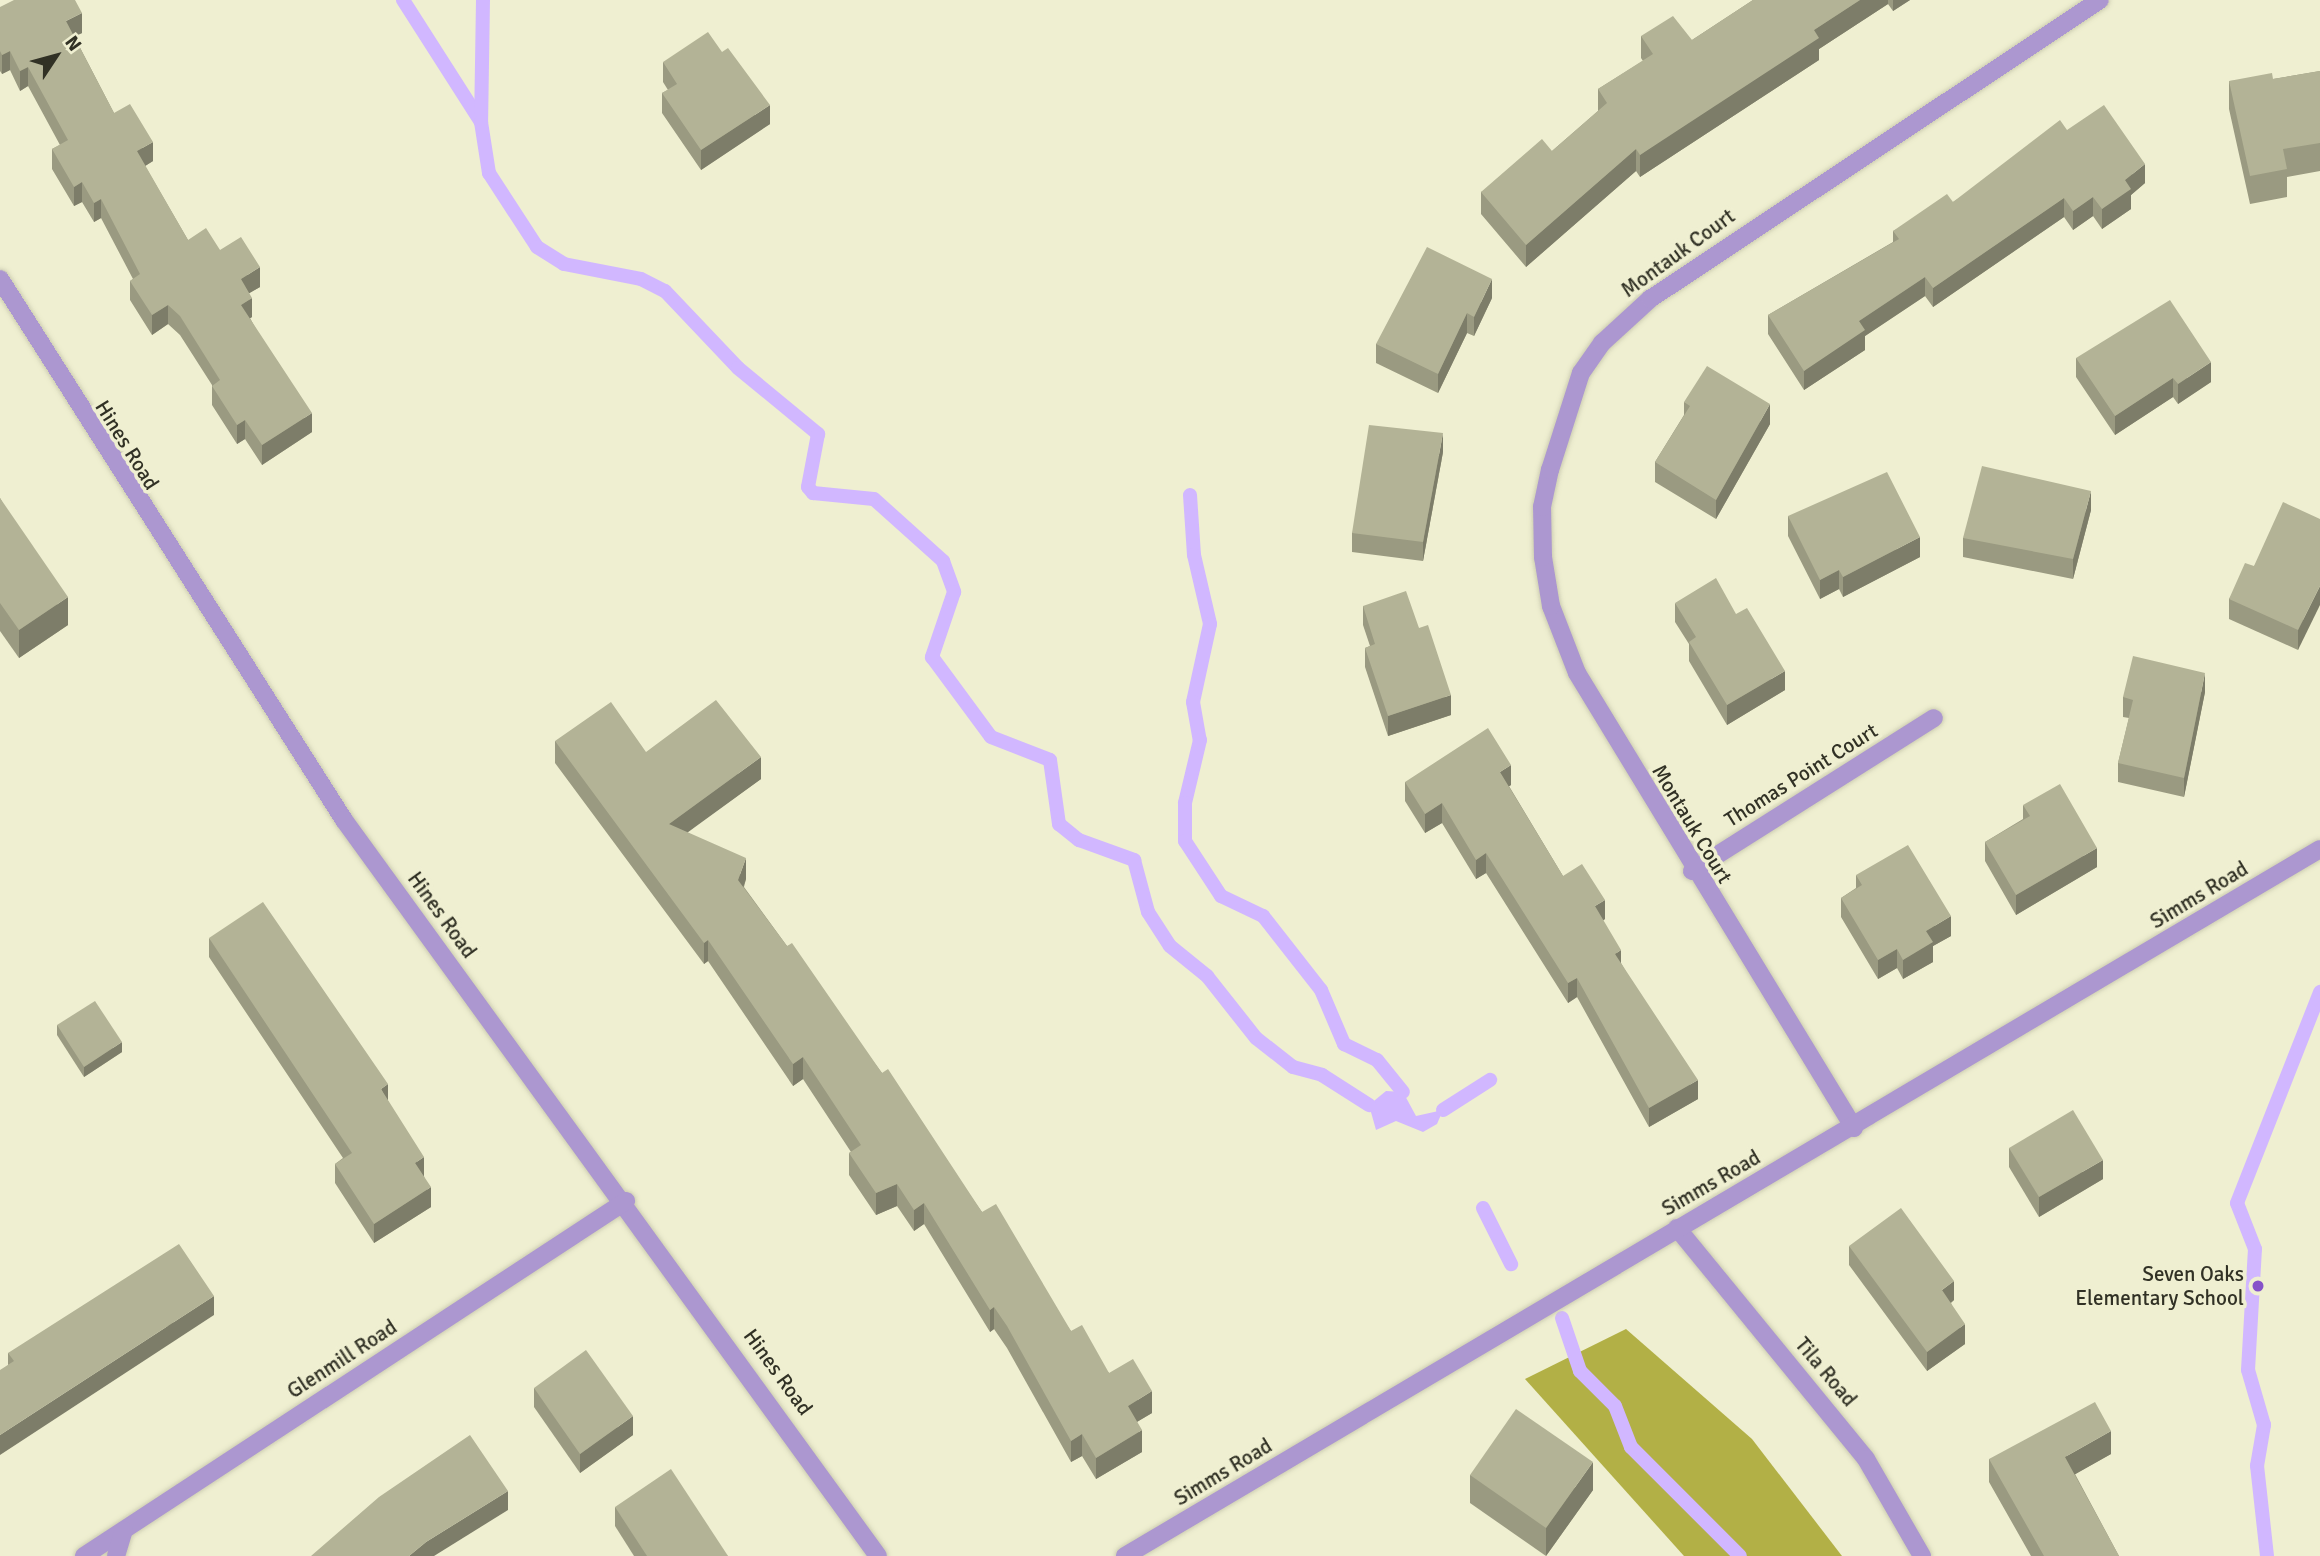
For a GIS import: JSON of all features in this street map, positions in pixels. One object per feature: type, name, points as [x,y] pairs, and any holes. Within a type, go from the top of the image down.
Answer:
[{"type":"street","name":"Montauk Court","points":[[1854,1128],[1692,871],[1577,673],[1550,607],[1542,507],[1581,373],[1602,343],[1650,299],[2100,0]]},
{"type":"street","name":"Hines Road","points":[[0,279],[241,666],[344,820],[626,1201],[878,1556]]},
{"type":"street","name":"Thomas Point Court","points":[[1692,871],[1934,718]]},
{"type":"street","name":"Simms Road","points":[[1125,1556],[1677,1228],[1854,1128],[2320,849]]},
{"type":"street","name":"Glenmill Road","points":[[84,1556],[626,1201]]},
{"type":"street","name":"Tila Road","points":[[1677,1228],[1866,1459],[1922,1556]]},
{"type":"street","points":[[116,1556],[124,1530]]},
{"type":"shaded area","points":[[1386,1091],[1403,1092],[1416,1116],[1443,1110],[1437,1124],[1423,1132],[1396,1121],[1376,1130],[1369,1105]]},
{"type":"shaded area","points":[[1626,1329],[1752,1439],[1842,1556],[1684,1556],[1525,1379]]},
{"type":"building","points":[[14,0],[75,0],[82,13],[66,21],[114,113],[130,104],[153,142],[137,151],[188,240],[206,228],[220,250],[241,237],[260,267],[241,279],[252,298],[241,305],[312,413],[262,445],[245,420],[237,425],[212,386],[220,380],[180,316],[168,305],[152,315],[130,281],[140,274],[101,199],[94,203],[82,182],[74,187],[52,149],[68,140],[28,67],[20,71],[10,51],[2,55],[0,51],[0,7]]},
{"type":"building","points":[[1753,0],[1860,0],[1814,30],[1819,38],[1640,155],[1636,149],[1526,245],[1481,192],[1542,139],[1552,151],[1607,103],[1598,89],[1653,54],[1641,36],[1673,16],[1692,40]]},
{"type":"building","points":[[708,32],[722,52],[728,48],[770,105],[701,150],[662,93],[677,84],[663,62]]},
{"type":"building","points":[[2320,71],[2320,143],[2283,149],[2287,169],[2250,176],[2229,81],[2272,73],[2273,79]]},
{"type":"building","points":[[2104,105],[2145,164],[2125,180],[2131,189],[2102,209],[2093,197],[2073,211],[2064,198],[1933,288],[1925,277],[1859,321],[1865,330],[1804,371],[1768,315],[1899,239],[1893,231],[1947,194],[1953,202],[2060,120],[2067,130]]},
{"type":"building","points":[[1427,247],[1492,279],[1474,317],[1467,313],[1438,374],[1376,344]]},
{"type":"building","points":[[2170,300],[2211,362],[2178,384],[2173,378],[2115,416],[2076,358]]},
{"type":"building","points":[[1707,366],[1770,404],[1716,500],[1655,462],[1690,406],[1684,402]]},
{"type":"building","points":[[1369,425],[1443,433],[1423,542],[1352,533]]},
{"type":"building","points":[[1982,466],[2091,491],[2073,559],[1963,538]]},
{"type":"building","points":[[1887,472],[1920,537],[1843,577],[1839,570],[1820,580],[1788,516]]},
{"type":"building","points":[[0,498],[68,597],[19,630],[0,603]]},
{"type":"building","points":[[2283,502],[2320,519],[2320,586],[2298,630],[2229,599],[2245,563],[2254,566]]},
{"type":"building","points":[[1716,578],[1736,614],[1747,608],[1785,671],[1727,705],[1689,642],[1696,637],[1675,603]]},
{"type":"building","points":[[1406,591],[1419,628],[1428,625],[1451,695],[1388,716],[1365,648],[1375,644],[1363,606]]},
{"type":"building","points":[[2133,656],[2205,673],[2184,778],[2118,763],[2133,700],[2123,697]]},
{"type":"building","points":[[716,700],[761,757],[669,824],[746,858],[738,880],[787,946],[792,943],[882,1073],[888,1069],[982,1212],[996,1204],[1071,1331],[1082,1325],[1109,1373],[1133,1359],[1152,1391],[1128,1406],[1142,1430],[1096,1458],[1082,1434],[1071,1441],[1007,1326],[994,1307],[990,1310],[924,1203],[914,1210],[897,1184],[876,1193],[849,1153],[861,1145],[803,1057],[793,1064],[708,940],[704,943],[555,741],[611,702],[646,752]]},
{"type":"building","points":[[1488,728],[1511,765],[1500,772],[1563,876],[1582,864],[1605,900],[1595,906],[1621,950],[1615,954],[1698,1080],[1649,1108],[1577,978],[1568,983],[1486,853],[1476,860],[1442,803],[1425,814],[1405,782]]},
{"type":"building","points":[[2060,784],[2097,848],[2016,895],[1985,842],[2030,816],[2023,805]]},
{"type":"building","points":[[1908,845],[1951,916],[1926,931],[1933,942],[1903,960],[1897,949],[1878,960],[1841,898],[1862,885],[1856,875]]},
{"type":"building","points":[[263,902],[388,1084],[381,1089],[424,1157],[415,1163],[431,1187],[374,1224],[335,1164],[352,1153],[209,938]]},
{"type":"building","points":[[95,1001],[122,1042],[84,1067],[57,1025]]},
{"type":"building","points":[[2073,1110],[2103,1160],[2039,1197],[2009,1148]]},
{"type":"building","points":[[1901,1208],[1954,1281],[1942,1290],[1965,1324],[1927,1352],[1849,1246]]},
{"type":"building","points":[[179,1244],[214,1296],[0,1435],[0,1370],[14,1361],[8,1353]]},
{"type":"building","points":[[586,1350],[633,1416],[580,1454],[534,1388]]},
{"type":"building","points":[[2095,1402],[2111,1431],[2065,1457],[2119,1556],[2044,1556],[1989,1459]]},
{"type":"building","points":[[1516,1409],[1593,1462],[1546,1528],[1470,1475]]},
{"type":"building","points":[[470,1435],[508,1491],[426,1542],[409,1556],[311,1556],[379,1497]]},
{"type":"building","points":[[671,1469],[728,1556],[647,1556],[615,1507]]},
{"type":"waterway","points":[[403,0],[481,122]]},
{"type":"waterway","points":[[483,0],[481,122],[489,173],[537,247],[564,264],[641,279],[665,291],[738,368],[818,434],[808,487],[813,493],[874,499],[943,561],[954,592],[932,657],[991,737],[1050,760],[1059,824],[1079,840],[1134,860],[1148,912],[1170,946],[1207,976],[1256,1038],[1293,1067],[1322,1075],[1369,1105]]},
{"type":"waterway","points":[[1190,495],[1194,555],[1210,624],[1193,702],[1200,740],[1185,803],[1185,841],[1221,896],[1263,916],[1321,990],[1344,1044],[1377,1060],[1403,1092]]},
{"type":"waterway","points":[[2267,1556],[2257,1466],[2264,1425],[2248,1370],[2255,1249],[2237,1203],[2320,992]]},
{"type":"waterway","points":[[1443,1110],[1490,1080]]},
{"type":"waterway","points":[[1483,1208],[1511,1264]]},
{"type":"waterway","points":[[1562,1318],[1580,1371],[1615,1406],[1631,1447],[1740,1556]]},
{"type":"place","name":"Seven Oaks Elementary School","points":[[2258,1286]]}]
